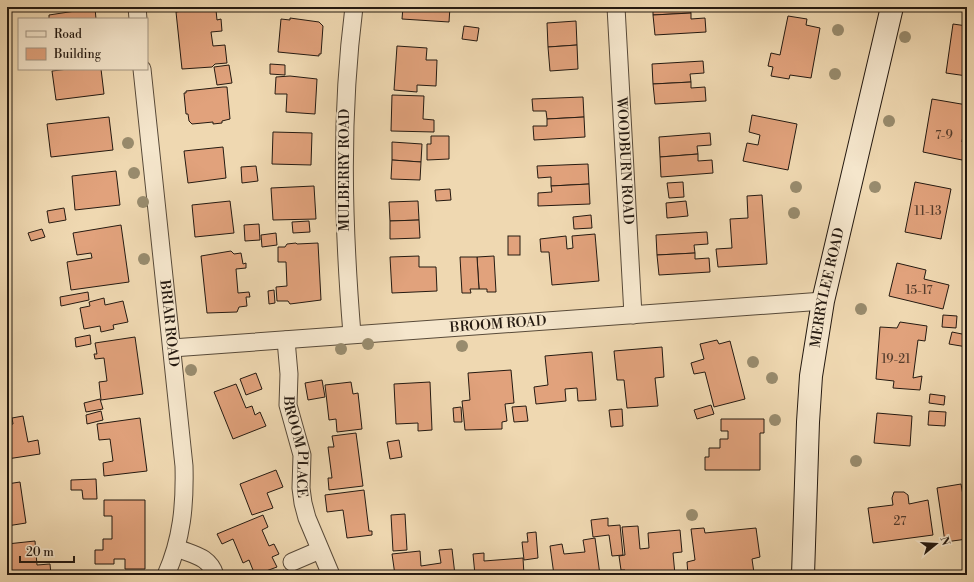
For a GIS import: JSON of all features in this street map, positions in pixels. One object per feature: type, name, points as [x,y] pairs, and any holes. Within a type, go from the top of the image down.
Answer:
[{"type":"main road","name":"MERRYLEE ROAD","points":[[803,575],[811,376],[823,301],[892,7]]},
{"type":"street","points":[[137,7],[138,18]]},
{"type":"street","name":"MULBERRY ROAD","points":[[352,334],[345,243],[344,194],[346,84],[354,7]]},
{"type":"street","name":"WOODBURN ROAD","points":[[616,7],[633,315]]},
{"type":"street","name":"BRIAR ROAD","points":[[142,70],[184,466],[183,518],[177,548],[166,575]]},
{"type":"street","name":"BROOM ROAD","points":[[172,348],[823,301]]},
{"type":"street","name":"BROOM PLACE","points":[[286,340],[289,374],[288,405],[302,455],[301,488],[303,503],[331,575]]},
{"type":"street","points":[[177,548],[205,559],[212,565],[215,575]]},
{"type":"street","points":[[292,562],[320,550]]},
{"type":"building","points":[[206,7],[209,11],[216,10],[217,20],[221,19],[222,31],[211,32],[213,46],[225,45],[227,63],[215,64],[212,67],[182,69],[176,12]]},
{"type":"building","points":[[403,7],[450,7],[449,22],[402,19]]},
{"type":"building","points":[[653,7],[690,7],[691,13],[653,15]]},
{"type":"building","points":[[95,8],[96,18],[49,18],[49,15]]},
{"type":"building","points":[[691,13],[691,19],[705,18],[706,32],[655,35],[653,15]]},
{"type":"building","points":[[788,16],[807,19],[806,25],[820,28],[811,78],[790,75],[789,79],[771,76],[773,67],[768,66],[771,53],[780,55]]},
{"type":"building","points":[[290,18],[319,22],[323,26],[321,54],[319,54],[319,56],[278,52],[281,19],[290,20]]},
{"type":"building","points":[[576,21],[577,45],[548,47],[547,23]]},
{"type":"building","points":[[953,24],[967,26],[967,76],[946,73]]},
{"type":"building","points":[[464,26],[479,28],[477,41],[462,39]]},
{"type":"building","points":[[577,45],[578,69],[550,71],[548,47]]},
{"type":"building","points":[[397,46],[427,48],[426,60],[437,60],[436,86],[417,85],[417,92],[394,90]]},
{"type":"building","points":[[703,61],[704,73],[690,74],[691,82],[653,84],[652,64]]},
{"type":"building","points":[[270,64],[285,65],[285,75],[270,74]]},
{"type":"building","points":[[229,65],[232,83],[217,85],[214,67]]},
{"type":"building","points":[[101,70],[104,94],[56,100],[52,71]]},
{"type":"building","points":[[290,76],[317,79],[315,114],[286,112],[287,94],[275,94],[276,77]]},
{"type":"building","points":[[691,82],[691,88],[705,87],[706,101],[655,104],[653,84]]},
{"type":"building","points":[[227,87],[230,119],[222,121],[222,123],[213,124],[213,122],[192,124],[189,121],[188,114],[186,114],[184,93],[186,93],[186,91]]},
{"type":"building","points":[[392,95],[424,96],[423,119],[434,120],[434,132],[391,131]]},
{"type":"building","points":[[583,97],[584,117],[547,119],[546,111],[533,111],[532,99]]},
{"type":"building","points":[[932,99],[967,105],[967,128],[964,128],[962,142],[967,143],[967,161],[923,152]]},
{"type":"building","points":[[752,115],[797,124],[788,170],[743,161],[747,143],[758,145],[760,135],[749,132]]},
{"type":"building","points":[[109,117],[113,150],[51,157],[47,124]]},
{"type":"building","points":[[584,117],[585,137],[534,140],[533,126],[547,126],[547,119]]},
{"type":"building","points":[[273,132],[312,133],[311,165],[272,164]]},
{"type":"building","points":[[710,133],[711,145],[697,146],[698,154],[660,157],[659,137]]},
{"type":"building","points":[[431,136],[449,136],[449,159],[427,160],[427,144],[431,144]]},
{"type":"building","points":[[392,142],[422,144],[421,162],[392,160]]},
{"type":"building","points":[[223,147],[226,178],[188,183],[184,151]]},
{"type":"building","points":[[698,154],[698,161],[712,160],[713,173],[661,177],[660,157]]},
{"type":"building","points":[[392,160],[421,162],[420,180],[391,179]]},
{"type":"building","points":[[588,164],[589,184],[551,186],[551,177],[538,178],[537,166]]},
{"type":"building","points":[[256,166],[258,181],[242,183],[241,167]]},
{"type":"building","points":[[116,171],[120,205],[75,210],[72,176]]},
{"type":"building","points":[[683,182],[684,197],[669,198],[667,183]]},
{"type":"building","points":[[915,182],[951,189],[941,239],[905,232]]},
{"type":"building","points":[[589,184],[590,204],[538,206],[538,193],[552,192],[551,186]]},
{"type":"building","points":[[314,186],[316,219],[273,220],[271,188]]},
{"type":"building","points":[[450,189],[451,200],[436,201],[435,190]]},
{"type":"building","points":[[762,195],[767,264],[718,267],[716,249],[732,248],[730,219],[748,218],[747,196]]},
{"type":"building","points":[[230,201],[234,233],[195,237],[192,205]]},
{"type":"building","points":[[418,201],[419,220],[390,221],[389,202]]},
{"type":"building","points":[[686,201],[688,216],[667,218],[666,203]]},
{"type":"building","points":[[64,208],[66,220],[49,223],[47,211]]},
{"type":"building","points":[[591,215],[592,228],[574,229],[573,217]]},
{"type":"building","points":[[419,220],[420,238],[390,239],[390,221]]},
{"type":"building","points":[[309,221],[310,232],[293,233],[292,222]]},
{"type":"building","points":[[259,224],[260,240],[245,241],[244,225]]},
{"type":"building","points":[[121,225],[129,282],[71,290],[67,262],[92,258],[91,253],[77,255],[73,233]]},
{"type":"building","points":[[42,229],[45,237],[31,241],[28,233]]},
{"type":"building","points":[[707,232],[708,244],[694,245],[695,253],[657,255],[656,235]]},
{"type":"building","points":[[276,233],[277,245],[262,247],[261,235]]},
{"type":"building","points":[[595,234],[599,281],[552,285],[549,252],[541,252],[540,239],[566,236],[567,249],[573,248],[572,236]]},
{"type":"building","points":[[508,236],[520,236],[520,255],[508,255]]},
{"type":"building","points":[[318,243],[321,300],[290,304],[288,301],[277,301],[276,287],[287,286],[286,262],[278,262],[278,247],[285,247],[287,244]]},
{"type":"building","points":[[231,251],[234,254],[241,253],[243,264],[246,263],[246,268],[236,269],[238,293],[249,292],[250,297],[246,297],[247,306],[239,307],[237,312],[207,313],[201,256]]},
{"type":"building","points":[[695,253],[695,259],[709,258],[710,272],[659,275],[657,255]]},
{"type":"building","points":[[419,256],[419,267],[436,267],[437,291],[392,293],[390,257]]},
{"type":"building","points":[[494,256],[496,292],[487,292],[487,289],[479,289],[477,257]]},
{"type":"building","points":[[460,257],[477,257],[479,289],[470,289],[471,293],[462,293]]},
{"type":"building","points":[[897,263],[926,270],[924,279],[949,285],[943,309],[889,296]]},
{"type":"building","points":[[274,290],[275,303],[269,304],[268,291]]},
{"type":"building","points":[[88,292],[89,300],[61,306],[60,297]]},
{"type":"building","points":[[104,298],[105,305],[123,301],[128,322],[113,325],[114,329],[101,332],[100,326],[84,329],[80,308],[90,306],[89,302]]},
{"type":"building","points":[[943,315],[957,316],[956,328],[942,327]]},
{"type":"building","points":[[900,322],[927,326],[925,341],[918,340],[913,378],[922,376],[920,390],[893,388],[894,381],[876,379],[880,327],[897,328]]},
{"type":"building","points":[[952,332],[967,335],[967,347],[949,344]]},
{"type":"building","points":[[90,335],[91,344],[76,347],[75,338]]},
{"type":"building","points":[[135,337],[143,394],[101,400],[99,382],[107,381],[104,358],[95,359],[94,354],[97,354],[95,343]]},
{"type":"building","points":[[717,340],[719,344],[730,341],[745,399],[714,407],[705,372],[694,374],[691,363],[704,359],[700,344]]},
{"type":"building","points":[[662,347],[664,377],[655,378],[658,406],[627,408],[624,380],[617,380],[614,351]]},
{"type":"building","points":[[592,352],[596,400],[578,401],[577,388],[565,389],[566,401],[536,404],[534,387],[548,385],[545,356]]},
{"type":"building","points":[[511,370],[514,403],[505,404],[507,421],[502,422],[502,429],[465,430],[462,401],[470,400],[468,373]]},
{"type":"building","points":[[256,373],[262,389],[246,395],[240,379]]},
{"type":"building","points":[[322,380],[325,397],[308,400],[305,383]]},
{"type":"building","points":[[351,382],[353,394],[358,393],[362,429],[337,432],[336,419],[329,420],[325,385]]},
{"type":"building","points":[[430,382],[432,430],[418,431],[418,423],[396,424],[394,384]]},
{"type":"building","points":[[236,384],[246,408],[252,406],[255,415],[260,412],[266,426],[233,439],[214,392]]},
{"type":"building","points":[[930,394],[945,396],[944,405],[929,403]]},
{"type":"building","points":[[100,399],[103,409],[86,412],[84,403]]},
{"type":"building","points":[[711,405],[714,414],[697,419],[694,410]]},
{"type":"building","points":[[526,406],[528,421],[514,422],[512,407]]},
{"type":"building","points":[[461,407],[462,422],[454,422],[453,408]]},
{"type":"building","points":[[622,409],[623,426],[611,427],[609,410]]},
{"type":"building","points":[[101,411],[103,420],[87,424],[86,415]]},
{"type":"building","points":[[929,411],[946,412],[945,426],[928,425]]},
{"type":"building","points":[[877,413],[912,416],[910,446],[874,443]]},
{"type":"building","points":[[23,416],[28,442],[38,440],[40,454],[7,459],[7,425],[13,424],[12,418]]},
{"type":"building","points":[[140,418],[147,471],[104,476],[103,463],[113,461],[110,439],[99,440],[97,424]]},
{"type":"building","points":[[721,419],[764,419],[764,433],[760,433],[760,470],[705,470],[705,457],[709,457],[709,448],[720,448],[720,439],[728,439],[728,431],[721,431]]},
{"type":"building","points":[[356,433],[363,486],[329,490],[328,478],[332,478],[328,447],[334,447],[332,436]]},
{"type":"building","points":[[399,440],[402,457],[390,459],[387,442]]},
{"type":"building","points":[[276,470],[283,487],[267,493],[273,508],[252,515],[240,484]]},
{"type":"building","points":[[96,479],[97,499],[83,499],[82,490],[71,490],[71,480]]},
{"type":"building","points":[[20,482],[26,523],[7,526],[7,484]]},
{"type":"building","points":[[961,484],[964,501],[967,500],[967,539],[945,542],[937,488]]},
{"type":"building","points":[[364,490],[369,531],[372,531],[372,535],[347,538],[343,510],[327,512],[325,495]]},
{"type":"building","points":[[894,492],[904,492],[908,495],[909,504],[928,500],[933,535],[873,543],[868,508],[893,505],[892,498]]},
{"type":"building","points":[[104,500],[145,500],[145,569],[125,569],[125,559],[114,559],[114,564],[95,564],[95,550],[103,550],[103,539],[112,539],[112,516],[104,516]]},
{"type":"building","points":[[405,514],[407,550],[393,551],[391,515]]},
{"type":"building","points":[[263,515],[268,527],[262,530],[269,546],[274,544],[279,554],[272,557],[277,567],[255,575],[249,560],[243,563],[233,539],[222,544],[217,534]]},
{"type":"building","points":[[608,518],[608,526],[620,525],[623,555],[612,556],[609,535],[593,537],[591,520]]},
{"type":"building","points":[[638,526],[640,549],[649,548],[648,533],[680,530],[682,552],[673,553],[675,575],[626,575],[625,570],[621,570],[619,556],[625,555],[622,527]]},
{"type":"building","points":[[704,528],[705,533],[756,528],[760,557],[752,559],[754,573],[737,575],[688,575],[687,562],[695,560],[691,529]]},
{"type":"building","points":[[536,532],[538,558],[524,560],[522,542],[528,542],[527,533]]},
{"type":"building","points":[[595,538],[600,575],[554,575],[550,546],[562,544],[564,554],[585,552],[583,540]]},
{"type":"building","points":[[35,541],[37,565],[50,564],[51,575],[23,575],[22,572],[7,574],[7,544]]},
{"type":"building","points":[[452,549],[455,575],[395,575],[392,554],[420,551],[421,566],[441,563],[439,550]]},
{"type":"building","points":[[484,553],[484,561],[523,558],[524,575],[475,575],[473,554]]},
{"type":"building","points":[[284,570],[286,575],[269,575]]}]
